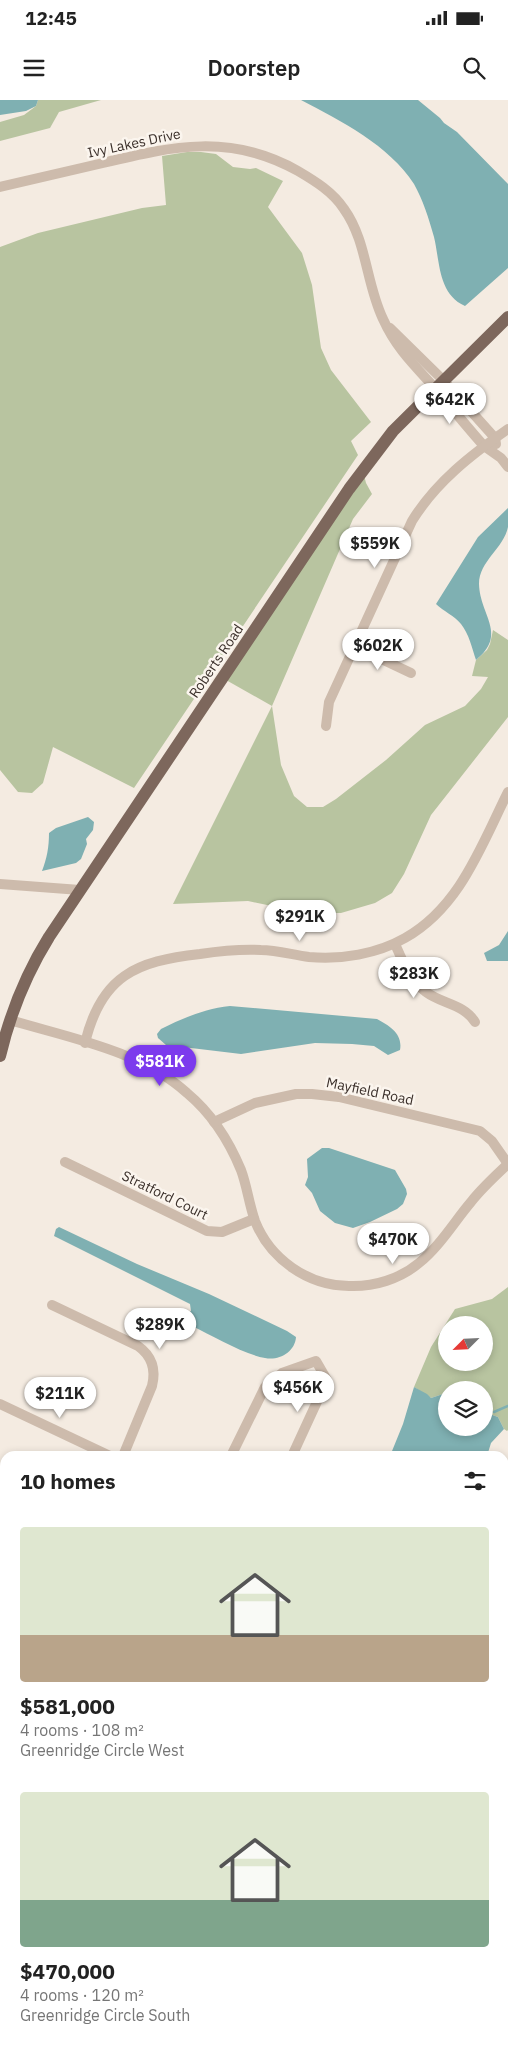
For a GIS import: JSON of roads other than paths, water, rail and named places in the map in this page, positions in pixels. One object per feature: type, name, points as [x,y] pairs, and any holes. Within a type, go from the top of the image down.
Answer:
[{"type":"main road","name":"Roberts Road","points":[[0,1056],[10,1020],[34,962],[80,890],[349,489],[384,442],[439,384],[508,317]]},
{"type":"street","name":"Ivy Lakes Drive","points":[[0,187],[180,146],[214,146],[262,155],[305,175],[331,194],[344,208],[358,238],[373,295],[385,324],[416,352],[439,384]]},
{"type":"street","points":[[439,384],[495,438],[501,458]]},
{"type":"street","points":[[439,384],[484,446],[501,458],[508,467]]},
{"type":"street","points":[[326,726],[329,702],[401,541],[420,507],[446,478],[484,446],[508,429]]},
{"type":"street","points":[[354,646],[411,673]]},
{"type":"street","points":[[85,1043],[94,1014],[110,989],[130,972],[156,960],[232,950],[258,949],[322,958],[344,957],[364,954],[395,944],[423,926],[454,895],[469,870],[508,792]]},
{"type":"street","points":[[0,884],[80,890]]},
{"type":"street","points":[[395,944],[406,969],[418,985],[433,997],[461,1008],[474,1022]]},
{"type":"street","points":[[10,1020],[133,1058],[166,1076],[188,1093],[214,1122],[226,1140],[241,1170],[254,1219],[271,1248],[288,1265],[299,1272],[334,1285],[358,1286],[380,1282],[409,1270],[424,1258],[472,1200],[508,1164]]},
{"type":"street","name":"Mayfield Road","points":[[214,1122],[241,1108],[270,1099],[296,1094],[323,1094],[480,1131],[492,1141],[508,1164]]},
{"type":"street","name":"Stratford Court","points":[[65,1162],[207,1231],[222,1232],[254,1219]]},
{"type":"street","points":[[52,1305],[138,1346],[148,1355],[152,1362],[154,1378],[152,1386],[125,1451]]},
{"type":"street","points":[[233,1451],[260,1396],[272,1380],[293,1368],[316,1361],[327,1380],[294,1451]]},
{"type":"street","points":[[0,1404],[99,1451]]},
{"type":"water","points":[[0,100],[38,100],[36,106],[26,111],[0,115]]},
{"type":"water","points":[[301,100],[418,100],[457,132],[508,184],[508,268],[465,306],[456,301],[445,285],[439,267],[434,237],[423,203],[414,184],[404,170],[363,135]]},
{"type":"water","points":[[508,508],[506,535],[487,561],[480,576],[480,595],[490,624],[491,633],[490,642],[485,651],[476,660],[464,628],[456,618],[436,604],[478,537]]},
{"type":"water","points":[[88,817],[94,822],[93,830],[86,839],[87,844],[81,859],[76,863],[42,871],[49,843],[49,833],[56,828]]},
{"type":"water","points":[[508,931],[508,961],[487,961],[484,953],[499,945]]},
{"type":"water","points":[[230,1006],[377,1019],[391,1028],[400,1039],[400,1050],[388,1055],[374,1046],[315,1043],[241,1054],[166,1045],[158,1038],[157,1034],[161,1029],[177,1021],[194,1014]]},
{"type":"water","points":[[322,1148],[329,1148],[395,1170],[406,1189],[407,1194],[403,1204],[397,1209],[370,1222],[353,1228],[335,1223],[320,1211],[312,1193],[305,1185],[308,1177],[307,1159]]},
{"type":"water","points":[[59,1227],[287,1331],[296,1337],[293,1347],[281,1357],[265,1358],[238,1349],[192,1326],[187,1313],[191,1311],[190,1304],[54,1236],[56,1229]]},
{"type":"water","points":[[414,1387],[431,1398],[438,1396],[438,1436],[493,1436],[493,1415],[498,1417],[504,1429],[491,1443],[489,1451],[392,1451],[403,1424]]},
{"type":"waterway","points":[[494,1412],[508,1406]]}]
